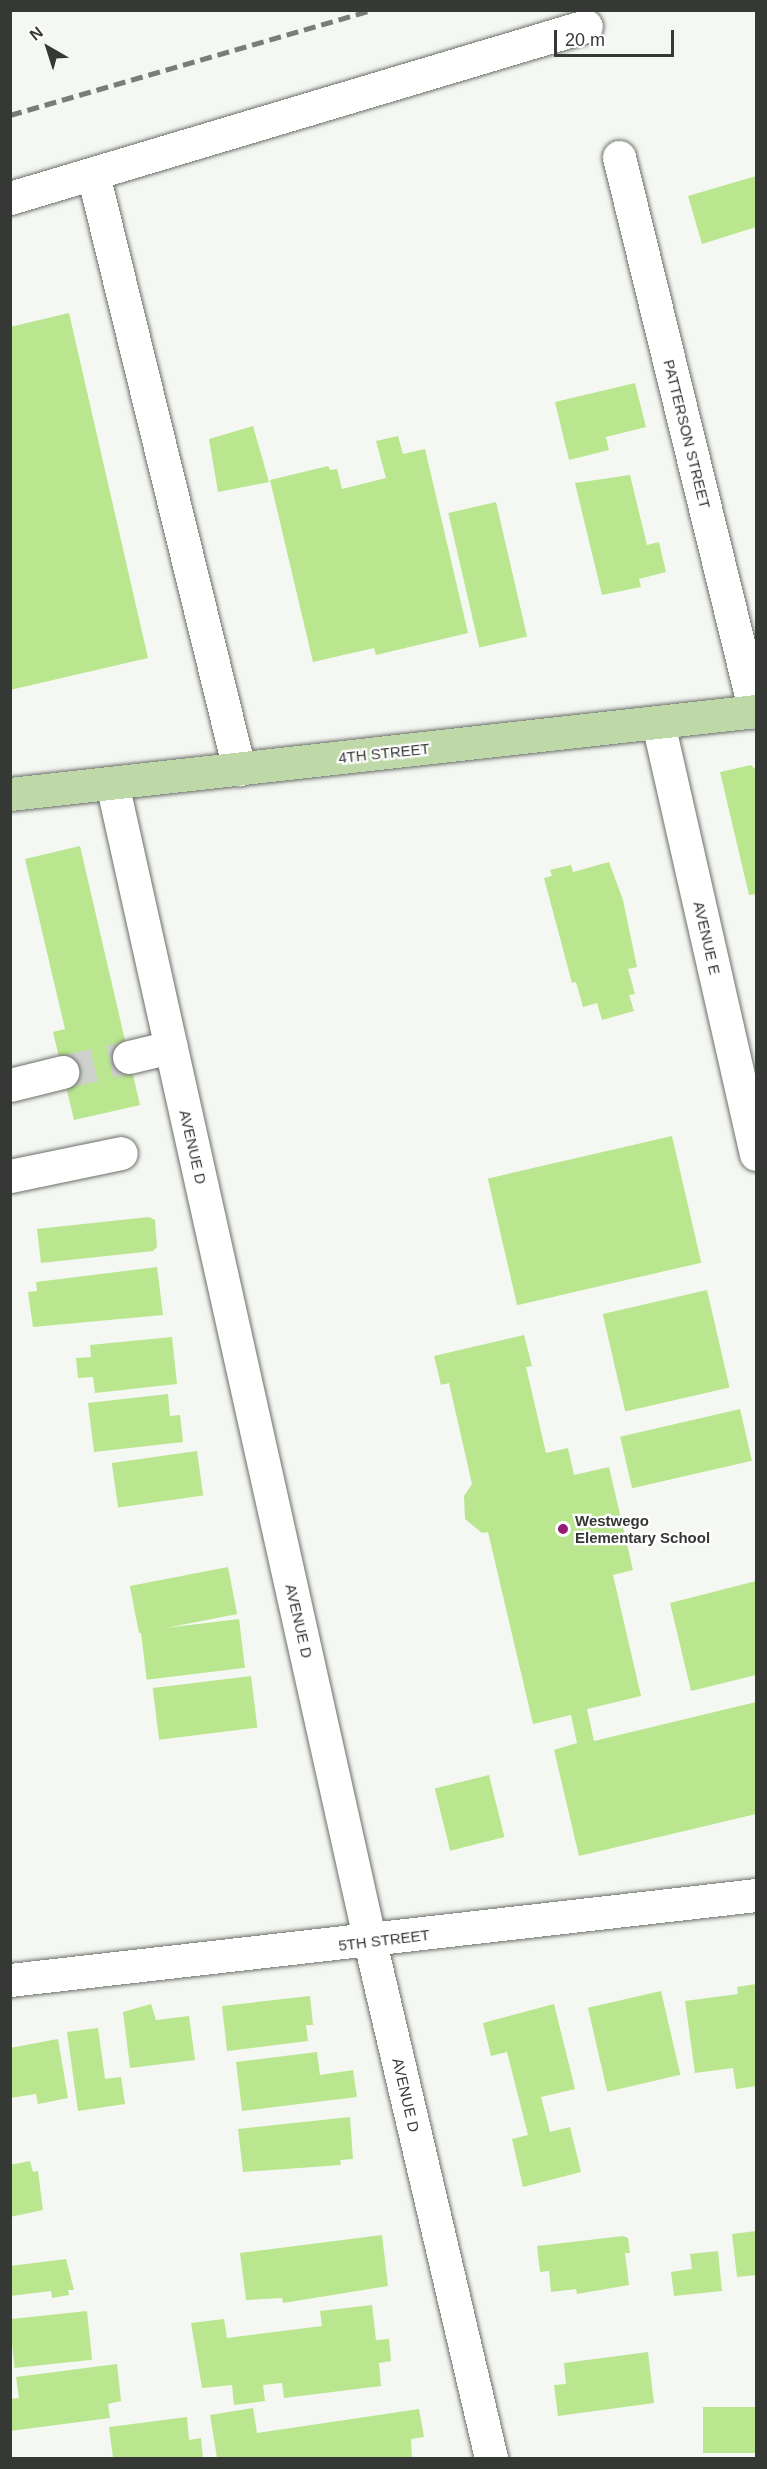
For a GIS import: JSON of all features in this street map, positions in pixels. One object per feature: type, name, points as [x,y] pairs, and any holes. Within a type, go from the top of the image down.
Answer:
[{"type":"main road","name":"4TH STREET","points":[[10,794],[756,712]]},
{"type":"street","points":[[10,198],[586,26]]},
{"type":"street","name":"PATTERSON STREET","points":[[619,157],[756,712]]},
{"type":"street","points":[[93,174],[239,769]]},
{"type":"street","name":"AVENUE E","points":[[658,723],[756,1154]]},
{"type":"street","name":"AVENUE D","points":[[112,783],[370,1942],[491,2458]]},
{"type":"street","points":[[129,1057],[171,1047]]},
{"type":"street","points":[[10,1085],[62,1072]]},
{"type":"street","points":[[10,1176],[121,1153]]},
{"type":"street","name":"5TH STREET","points":[[10,1980],[370,1942],[756,1895]]},
{"type":"building","points":[[756,176],[756,227],[702,244],[688,196]]},
{"type":"building","points":[[69,313],[148,658],[10,690],[10,327]]},
{"type":"building","points":[[635,383],[646,427],[606,437],[609,450],[569,460],[555,402]]},
{"type":"building","points":[[253,426],[269,482],[218,492],[209,439]]},
{"type":"building","points":[[398,436],[403,454],[425,449],[468,633],[376,655],[374,648],[313,662],[270,480],[328,466],[330,470],[337,469],[342,489],[386,478],[376,441]]},
{"type":"building","points":[[630,475],[647,545],[659,542],[666,572],[639,579],[641,587],[602,595],[575,483]]},
{"type":"building","points":[[496,502],[527,636],[479,647],[448,513]]},
{"type":"building","points":[[751,765],[756,770],[756,894],[749,895],[720,772]]},
{"type":"building","points":[[80,846],[140,1105],[74,1120],[53,1032],[65,1029],[25,859]]},
{"type":"building","points":[[609,862],[623,900],[637,967],[628,969],[635,994],[629,995],[634,1011],[602,1020],[597,1003],[583,1007],[576,982],[572,983],[544,878],[552,876],[550,870],[571,865],[573,872]]},
{"type":"building","points":[[672,1136],[701,1263],[517,1305],[488,1179]]},
{"type":"building","points":[[149,1217],[155,1220],[157,1247],[153,1251],[41,1263],[37,1229]]},
{"type":"building","points":[[157,1267],[163,1315],[33,1327],[28,1292],[37,1291],[36,1282]]},
{"type":"building","points":[[707,1290],[729,1387],[625,1412],[603,1314]]},
{"type":"building","points":[[524,1335],[532,1366],[526,1367],[546,1453],[568,1448],[574,1475],[609,1467],[633,1570],[613,1575],[641,1696],[587,1709],[594,1741],[756,1702],[756,1814],[579,1856],[554,1750],[577,1743],[571,1715],[533,1724],[488,1532],[482,1533],[465,1519],[464,1496],[472,1484],[449,1383],[441,1385],[434,1356]]},
{"type":"building","points":[[172,1337],[177,1384],[95,1393],[93,1377],[78,1378],[76,1358],[91,1357],[90,1345]]},
{"type":"building","points":[[168,1394],[170,1416],[180,1415],[183,1442],[94,1452],[88,1403]]},
{"type":"building","points":[[740,1409],[752,1461],[632,1488],[620,1437]]},
{"type":"building","points":[[197,1451],[203,1496],[118,1508],[112,1463]]},
{"type":"building","points":[[228,1567],[237,1614],[139,1633],[130,1586]]},
{"type":"building","points":[[756,1581],[756,1675],[691,1691],[670,1603]]},
{"type":"building","points":[[239,1619],[245,1668],[147,1680],[141,1631]]},
{"type":"building","points":[[251,1676],[257,1728],[159,1740],[153,1688]]},
{"type":"building","points":[[489,1775],[504,1837],[450,1851],[435,1789]]},
{"type":"building","points":[[756,1984],[756,2086],[736,2089],[733,2068],[695,2073],[685,2001],[738,1994],[737,1987]]},
{"type":"building","points":[[661,1991],[680,2075],[607,2092],[588,2008]]},
{"type":"building","points":[[310,1996],[313,2025],[306,2025],[308,2041],[227,2051],[222,2006]]},
{"type":"building","points":[[151,2004],[156,2020],[189,2016],[195,2060],[130,2068],[123,2012]]},
{"type":"building","points":[[554,2004],[575,2089],[541,2097],[550,2132],[570,2127],[581,2172],[523,2187],[512,2139],[528,2135],[507,2052],[491,2056],[483,2023]]},
{"type":"building","points":[[98,2028],[105,2079],[121,2077],[125,2104],[78,2111],[67,2032]]},
{"type":"building","points":[[58,2039],[68,2098],[38,2104],[36,2094],[10,2098],[10,2048]]},
{"type":"building","points":[[317,2052],[320,2075],[353,2070],[357,2097],[242,2111],[236,2062]]},
{"type":"building","points":[[350,2117],[353,2159],[340,2160],[341,2165],[243,2172],[238,2129]]},
{"type":"building","points":[[30,2161],[33,2172],[38,2171],[43,2210],[10,2217],[10,2165]]},
{"type":"building","points":[[756,2231],[756,2275],[737,2277],[732,2234]]},
{"type":"building","points":[[382,2235],[388,2286],[283,2303],[282,2298],[246,2300],[240,2253]]},
{"type":"building","points":[[623,2236],[628,2238],[630,2253],[625,2253],[629,2285],[577,2294],[576,2289],[551,2292],[549,2271],[540,2272],[537,2246]]},
{"type":"building","points":[[718,2251],[722,2291],[674,2296],[671,2272],[692,2269],[690,2254]]},
{"type":"building","points":[[66,2259],[74,2290],[68,2290],[69,2295],[52,2298],[51,2291],[10,2296],[10,2266]]},
{"type":"building","points":[[372,2305],[376,2340],[389,2339],[391,2361],[379,2363],[381,2386],[284,2398],[282,2383],[263,2385],[265,2401],[234,2405],[232,2385],[202,2388],[191,2323],[224,2319],[227,2338],[322,2326],[320,2311]]},
{"type":"building","points":[[87,2311],[92,2360],[15,2368],[10,2319]]},
{"type":"building","points":[[648,2352],[654,2403],[558,2416],[554,2385],[566,2384],[564,2363]]},
{"type":"building","points":[[117,2364],[121,2401],[108,2404],[110,2418],[10,2431],[10,2399],[19,2398],[16,2377]]},
{"type":"building","points":[[703,2407],[756,2407],[756,2453],[703,2453]]},
{"type":"building","points":[[253,2408],[257,2433],[419,2409],[424,2437],[411,2439],[412,2458],[217,2458],[210,2415]]},
{"type":"building","points":[[187,2417],[189,2440],[201,2438],[203,2458],[113,2458],[109,2427]]},
{"type":"tunnel","points":[[62,1072],[129,1057]]},
{"type":"railway","points":[[10,115],[372,10]]},
{"type":"place","name":"Westwego Elementary School","points":[[563,1529]]}]
